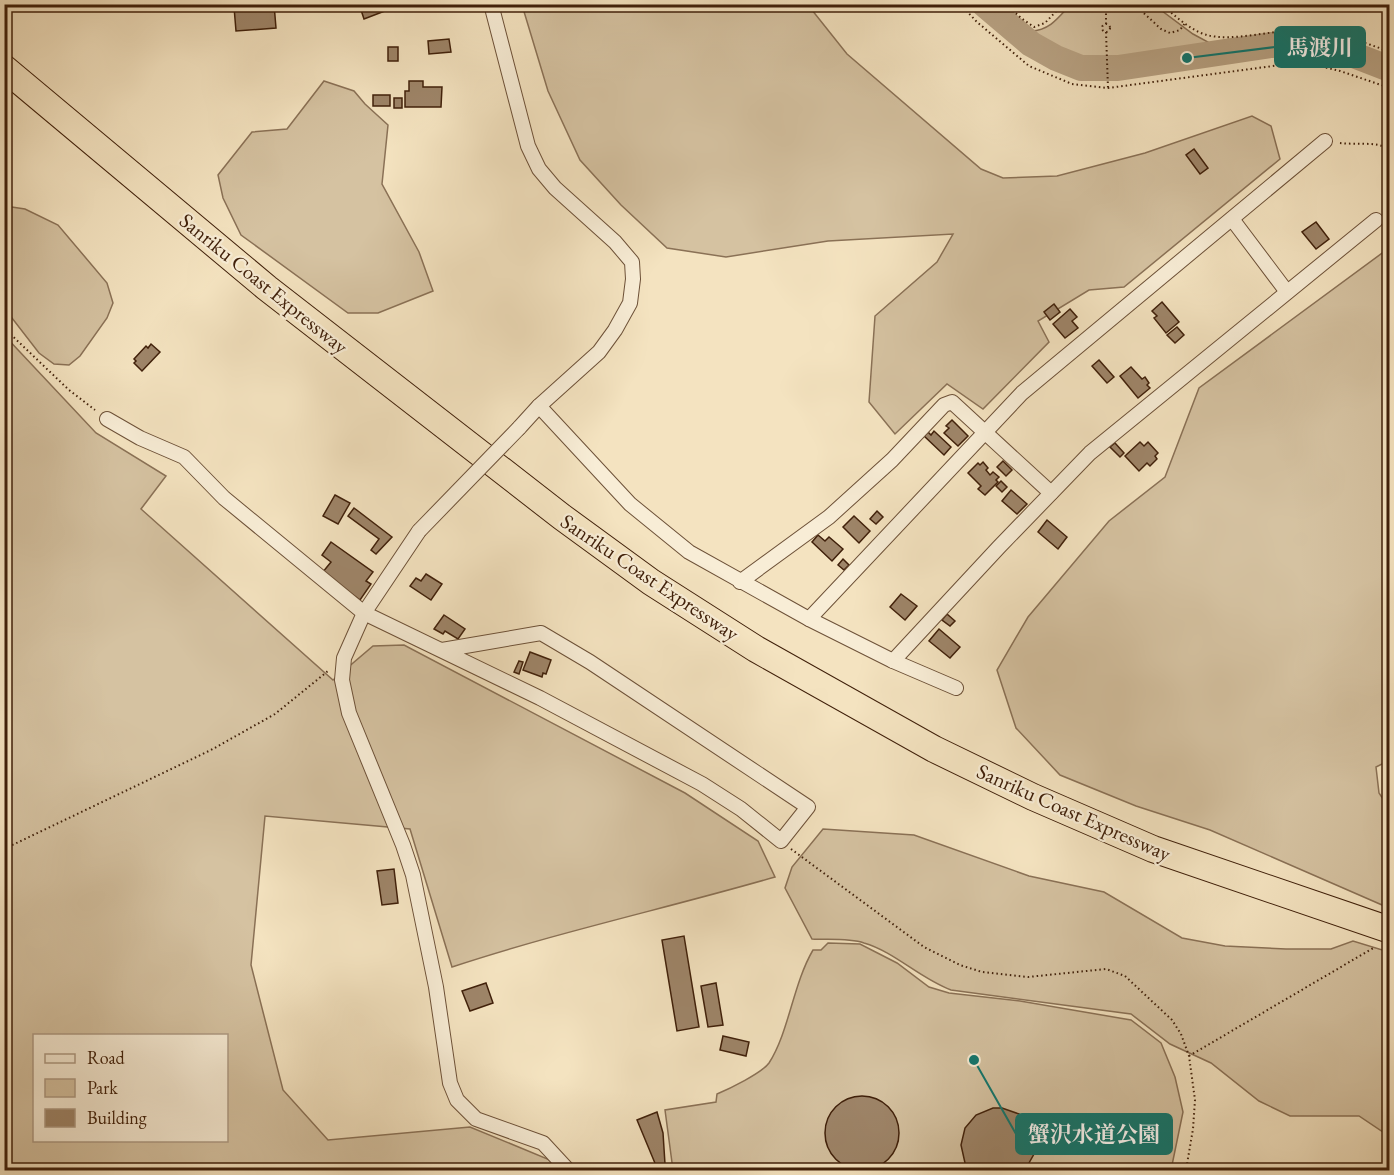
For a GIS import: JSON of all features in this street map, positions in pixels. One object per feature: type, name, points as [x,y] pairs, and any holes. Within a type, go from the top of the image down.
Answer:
[{"type":"highway","name":"Sanriku Coast Expressway","points":[[4,68],[267,288],[543,503],[651,582],[756,649],[934,749],[1033,797],[1153,849],[1355,919],[1385,937]]},
{"type":"street","points":[[491,4],[528,146],[539,169],[555,188],[615,242],[632,262],[633,279],[630,303],[599,352],[539,406],[419,531],[364,613],[344,658],[342,680],[349,713],[413,875],[436,987],[450,1083],[457,1100],[476,1119],[543,1143],[568,1170]]},
{"type":"street","points":[[809,619],[1022,393],[1325,141]]},
{"type":"street","points":[[1232,219],[1287,292]]},
{"type":"street","points":[[893,661],[1090,453],[1376,220]]},
{"type":"street","points":[[740,582],[829,517],[892,460],[944,405],[952,402],[1051,493]]},
{"type":"street","points":[[539,406],[630,504],[689,552],[809,619],[893,661],[956,688]]},
{"type":"street","points":[[107,419],[140,438],[184,457],[224,498],[364,613],[540,698],[702,784],[741,809],[781,841],[808,807],[590,662],[541,633],[442,650]]},
{"type":"path","points":[[960,4],[977,22],[1029,66],[1072,84],[1108,88],[1303,62],[1340,71],[1389,88]]},
{"type":"path","points":[[1006,4],[1034,27],[1045,23],[1063,4]]},
{"type":"path","points":[[1099,4],[1106,10]]},
{"type":"path","points":[[1106,32],[1110,28],[1106,24],[1106,10],[1109,4]]},
{"type":"path","points":[[1134,4],[1161,29],[1170,33],[1180,30],[1185,23]]},
{"type":"path","points":[[1161,4],[1185,23],[1206,35],[1222,37],[1301,30],[1337,34],[1389,52]]},
{"type":"path","points":[[1106,24],[1102,27],[1106,32],[1108,88]]},
{"type":"path","points":[[1325,141],[1371,144],[1389,149]]},
{"type":"path","points":[[4,328],[69,390],[107,419]]},
{"type":"path","points":[[4,849],[212,750],[275,714],[344,658]]},
{"type":"path","points":[[781,841],[924,947],[960,965],[982,972],[1028,977],[1106,969],[1125,976],[1172,1020],[1181,1034],[1189,1056],[1195,1100],[1186,1170]]},
{"type":"path","points":[[1189,1056],[1385,937]]},
{"type":"green space","points":[[522,5],[808,5],[847,54],[981,169],[1003,178],[1057,176],[1145,153],[1252,116],[1271,126],[1280,159],[1124,287],[1089,290],[1038,321],[1049,342],[983,409],[947,384],[895,434],[869,402],[875,316],[937,262],[953,234],[828,241],[726,257],[667,248],[621,205],[580,160],[548,91]]},
{"type":"green space","points":[[1070,5],[1154,5],[1193,34],[1208,42],[1206,48],[1110,59],[1086,58],[1064,52],[1033,36],[1031,31],[1049,26]]},
{"type":"green space","points":[[324,81],[354,91],[388,125],[382,184],[419,252],[433,291],[378,313],[348,313],[241,235],[223,198],[218,175],[252,132],[287,129]]},
{"type":"green space","points":[[5,206],[25,209],[58,225],[107,283],[113,303],[107,318],[80,356],[69,365],[54,364],[39,353],[5,309]]},
{"type":"green space","points":[[1389,248],[1390,760],[1376,767],[1379,793],[1389,808],[1389,908],[1210,830],[1136,806],[1060,775],[1016,728],[997,670],[1028,617],[1109,521],[1165,477],[1199,388]]},
{"type":"green space","points":[[4,335],[96,433],[166,476],[141,509],[333,680],[373,646],[404,645],[685,793],[758,841],[775,877],[452,967],[410,829],[265,816],[251,965],[283,1090],[328,1140],[470,1127],[550,1160],[556,1170],[5,1170]]},
{"type":"green space","points":[[823,829],[914,835],[1029,876],[1104,892],[1182,938],[1225,946],[1286,949],[1331,949],[1353,941],[1389,952],[1389,1136],[1359,1116],[1290,1116],[1259,1101],[1211,1063],[1170,1044],[1131,1014],[951,990],[875,947],[852,940],[812,939],[785,888],[792,867]]},
{"type":"green space","points":[[828,943],[860,944],[897,963],[929,987],[949,993],[1020,1001],[1131,1020],[1161,1043],[1175,1077],[1183,1112],[1171,1170],[673,1170],[665,1110],[716,1102],[717,1094],[745,1080],[769,1063],[782,1037],[806,963],[813,950],[821,950]]},
{"type":"building","points":[[274,4],[276,28],[236,31],[234,7]]},
{"type":"building","points":[[359,4],[403,4],[364,19]]},
{"type":"building","points":[[449,39],[451,52],[429,54],[428,41]]},
{"type":"building","points":[[388,47],[398,47],[398,61],[388,61]]},
{"type":"building","points":[[409,81],[423,81],[423,87],[442,87],[441,107],[405,107],[405,91],[409,91]]},
{"type":"building","points":[[373,95],[390,95],[390,106],[373,106]]},
{"type":"building","points":[[394,98],[402,98],[402,108],[394,108]]},
{"type":"building","points":[[1194,149],[1208,168],[1200,174],[1186,155]]},
{"type":"building","points":[[1316,222],[1329,239],[1316,249],[1302,232]]},
{"type":"building","points":[[1162,302],[1179,322],[1166,333],[1154,318],[1157,316],[1152,311]]},
{"type":"building","points":[[1054,304],[1060,312],[1050,320],[1044,312]]},
{"type":"building","points":[[1070,309],[1077,317],[1072,321],[1078,328],[1065,338],[1053,324]]},
{"type":"building","points":[[1177,327],[1184,335],[1175,343],[1167,335]]},
{"type":"building","points":[[151,344],[160,352],[142,371],[134,363],[136,361],[134,359],[146,346],[148,348]]},
{"type":"building","points":[[1099,360],[1114,377],[1107,383],[1092,366]]},
{"type":"building","points":[[1131,367],[1142,379],[1145,377],[1149,383],[1147,385],[1150,388],[1138,398],[1120,376]]},
{"type":"building","points":[[952,420],[968,436],[958,446],[944,433],[949,428],[946,426]]},
{"type":"building","points":[[927,431],[931,435],[934,431],[951,447],[944,455],[923,435]]},
{"type":"building","points":[[1140,442],[1144,446],[1148,442],[1158,453],[1155,456],[1157,459],[1150,466],[1147,463],[1139,471],[1125,456]]},
{"type":"building","points":[[1115,443],[1124,453],[1120,457],[1110,447]]},
{"type":"building","points":[[1003,461],[1012,470],[1006,476],[997,467]]},
{"type":"building","points":[[983,462],[990,475],[993,472],[999,477],[996,480],[998,482],[985,495],[978,489],[981,486],[968,473],[978,463],[980,465]]},
{"type":"building","points":[[1001,481],[1007,487],[1002,492],[996,486]]},
{"type":"building","points":[[1011,490],[1027,504],[1017,514],[1002,501]]},
{"type":"building","points":[[335,495],[350,503],[338,524],[323,516]]},
{"type":"building","points":[[354,508],[392,537],[376,554],[371,550],[379,539],[348,516]]},
{"type":"building","points":[[877,511],[883,517],[876,524],[870,519]]},
{"type":"building","points":[[854,516],[870,531],[859,543],[843,527]]},
{"type":"building","points":[[1047,520],[1067,537],[1058,549],[1038,532]]},
{"type":"building","points":[[818,535],[825,541],[829,537],[843,549],[832,561],[812,542]]},
{"type":"building","points":[[331,542],[373,572],[366,581],[371,584],[360,600],[322,573],[331,562],[322,555]]},
{"type":"building","points":[[843,559],[849,565],[844,570],[838,565]]},
{"type":"building","points":[[426,574],[442,584],[431,600],[410,586],[416,578],[421,581]]},
{"type":"building","points":[[901,594],[917,606],[905,620],[890,607]]},
{"type":"building","points":[[947,614],[955,621],[950,626],[942,620]]},
{"type":"building","points":[[444,615],[465,629],[458,639],[445,631],[443,634],[434,629]]},
{"type":"building","points":[[939,629],[960,647],[950,658],[929,641]]},
{"type":"building","points":[[530,652],[551,660],[546,674],[543,673],[542,677],[523,670]]},
{"type":"building","points":[[519,661],[523,662],[519,674],[514,672]]},
{"type":"building","points":[[394,869],[398,903],[382,905],[377,871]]},
{"type":"building","points":[[684,936],[699,1027],[677,1031],[662,940]]},
{"type":"building","points":[[486,983],[493,1003],[470,1011],[462,991]]},
{"type":"building","points":[[716,983],[723,1025],[708,1027],[701,986]]},
{"type":"building","points":[[723,1036],[749,1042],[746,1056],[720,1050]]},
{"type":"building","points":[[862,1096],[883,1102],[893,1112],[899,1133],[893,1154],[883,1164],[862,1170],[841,1164],[831,1154],[825,1133],[831,1112],[841,1102]]},
{"type":"building","points":[[993,1108],[1002,1108],[1019,1114],[1031,1127],[1035,1145],[1034,1154],[1025,1170],[971,1170],[965,1163],[961,1145],[965,1128],[976,1115]]},
{"type":"building","points":[[657,1112],[663,1133],[665,1164],[657,1168],[637,1120]]},
{"type":"waterway","points":[[984,4],[1031,44],[1056,58],[1081,68],[1118,68],[1271,45],[1312,44],[1346,52],[1390,69]]},
{"type":"place","name":"馬渡川","points":[[1187,58]]},
{"type":"place","name":"蟹沢水道公園","points":[[974,1060]]}]
